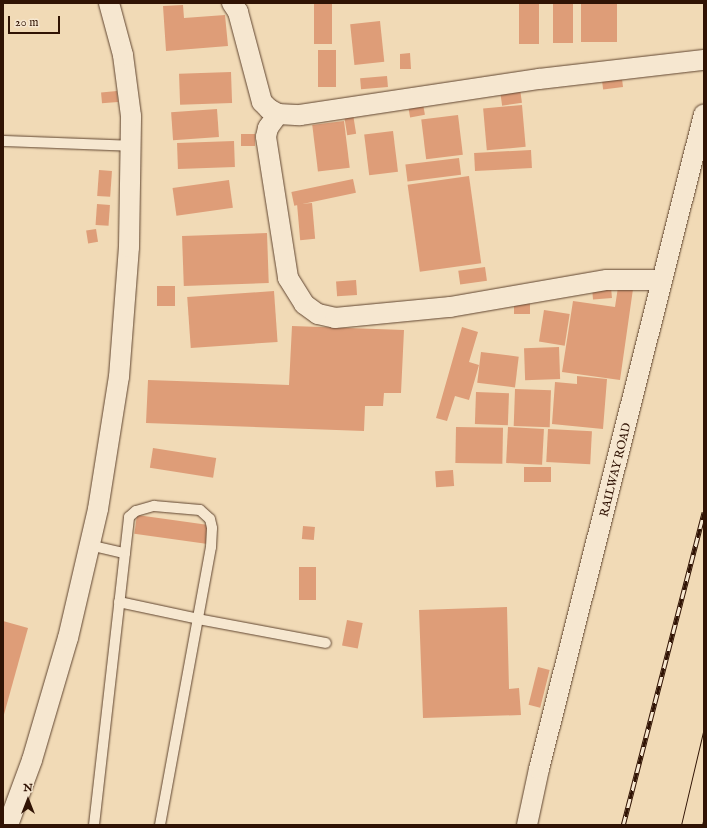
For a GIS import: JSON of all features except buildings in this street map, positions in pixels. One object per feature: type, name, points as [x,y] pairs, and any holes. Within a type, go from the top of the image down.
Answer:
[{"type":"street","points":[[8,825],[32,760],[68,638],[98,509],[119,377],[129,247],[131,116],[124,55],[109,3]]},
{"type":"street","points":[[232,3],[238,12],[262,102],[269,109],[278,114],[300,115],[540,79],[704,60]]},
{"type":"street","points":[[278,114],[268,128],[266,137],[288,278],[304,304],[318,314],[335,318],[450,307],[607,280],[662,280]]},
{"type":"street","name":"RAILWAY ROAD","points":[[527,825],[704,114]]},
{"type":"lane","points":[[3,141],[131,146]]},
{"type":"lane","points":[[94,825],[129,517],[136,511],[154,506],[200,510],[210,519],[212,528],[211,547],[160,825]]},
{"type":"lane","points":[[90,546],[125,553]]},
{"type":"lane","points":[[119,602],[198,619],[326,643]]},
{"type":"tram line","points":[[681,825],[704,728]]},
{"type":"tram line","points":[[702,825],[704,817]]},
{"type":"railway","points":[[623,825],[704,512]]}]
